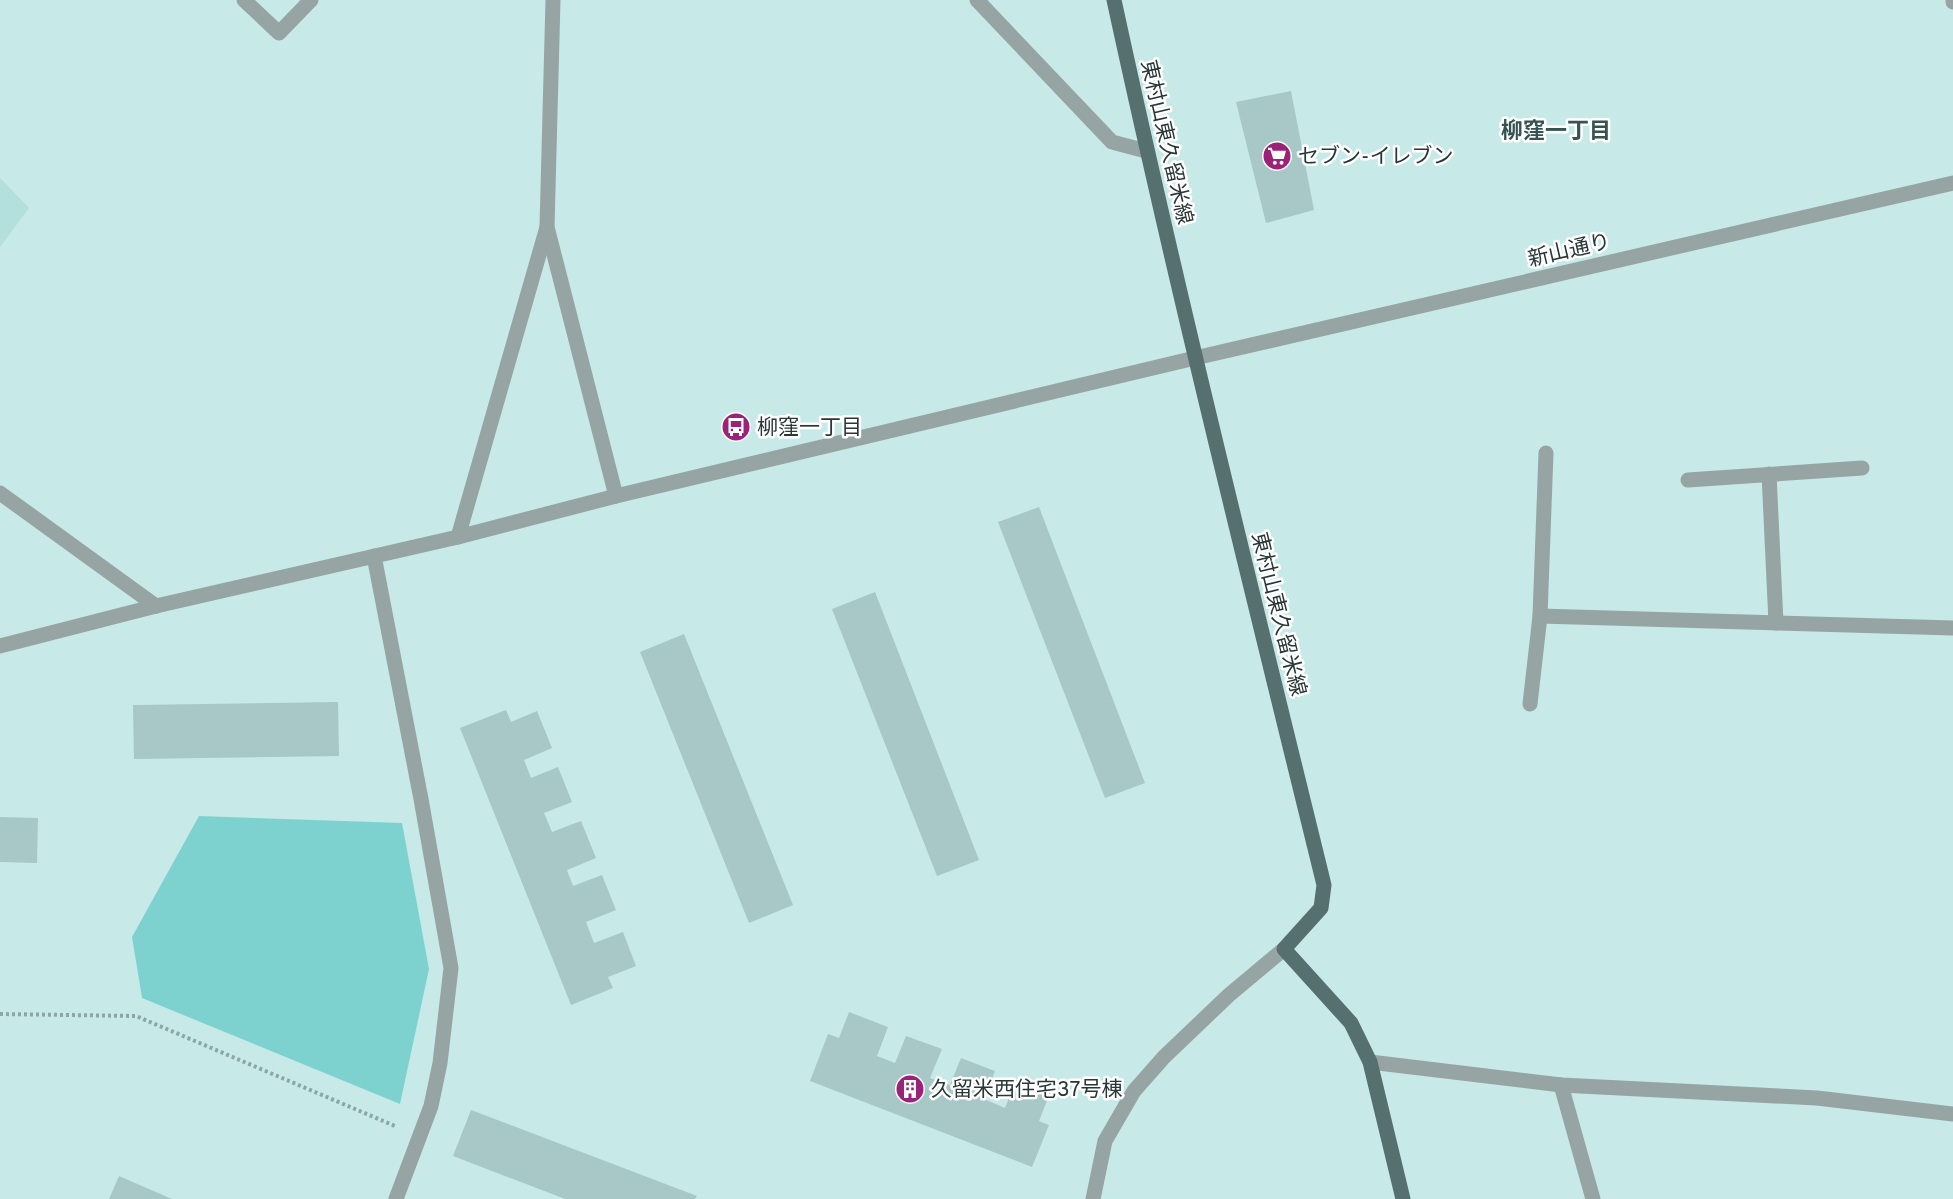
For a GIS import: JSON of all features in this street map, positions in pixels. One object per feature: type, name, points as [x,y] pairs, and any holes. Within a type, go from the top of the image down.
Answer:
[{"type":"main road","name":"東村山東久留米線","points":[[1114,0],[1146,151],[1195,358],[1324,885],[1321,908],[1284,949]]},
{"type":"main road","points":[[1284,949],[1351,1023],[1370,1062],[1403,1199]]},
{"type":"street","points":[[244,0],[279,33],[311,0]]},
{"type":"street","points":[[458,537],[547,227],[553,0]]},
{"type":"street","points":[[977,0],[1112,142],[1146,151]]},
{"type":"street","name":"新山通り","points":[[0,646],[156,606],[458,537],[616,496],[1195,358],[1953,183]]},
{"type":"street","points":[[547,227],[616,496]]},
{"type":"street","points":[[1530,704],[1540,616],[1546,453]]},
{"type":"street","points":[[1688,480],[1862,468]]},
{"type":"street","points":[[1768,474],[1776,623]]},
{"type":"street","points":[[0,493],[156,606]]},
{"type":"street","points":[[374,556],[451,968],[440,1063],[431,1106],[396,1199]]},
{"type":"street","points":[[1540,616],[1953,628]]},
{"type":"street","points":[[1093,1199],[1105,1141],[1134,1091],[1164,1057],[1229,995],[1284,949]]},
{"type":"street","points":[[1370,1062],[1561,1085],[1817,1098],[1953,1114]]},
{"type":"street","points":[[1561,1085],[1593,1199]]},
{"type":"path","points":[[0,1014],[136,1016],[420,1137]]},
{"type":"shaded area","points":[[0,178],[29,208],[0,247]]},
{"type":"shaded area","points":[[199,816],[402,823],[429,969],[400,1104],[142,998],[132,937]]},
{"type":"building","name":"セブン-イレブン","points":[[1291,91],[1314,210],[1266,223],[1236,102]]},
{"type":"building","points":[[1039,507],[1145,783],[1105,798],[998,522]]},
{"type":"building","points":[[875,592],[979,860],[937,876],[832,609]]},
{"type":"building","points":[[684,634],[793,905],[749,923],[640,652]]},
{"type":"building","points":[[338,702],[339,756],[134,759],[133,705]]},
{"type":"building","points":[[506,710],[511,722],[537,711],[552,748],[524,760],[531,778],[558,767],[572,802],[544,813],[552,832],[581,821],[596,858],[567,870],[573,886],[602,875],[616,910],[586,922],[594,943],[623,932],[636,966],[608,977],[613,988],[571,1005],[460,728]]},
{"type":"building","points":[[0,817],[38,818],[37,863],[0,862]]},
{"type":"building","name":"久留米西住宅37号棟","points":[[849,1012],[888,1027],[877,1056],[895,1063],[906,1036],[942,1049],[930,1078],[950,1085],[961,1058],[995,1071],[984,1099],[1005,1108],[1016,1080],[1050,1093],[1039,1121],[1049,1125],[1032,1167],[810,1081],[828,1034],[839,1038]]},
{"type":"building","points":[[471,1110],[697,1196],[695,1199],[565,1199],[453,1156]]},
{"type":"building","points":[[119,1176],[172,1199],[109,1199]]},
{"type":"place","name":"セブン-イレブン","points":[[1277,156]]},
{"type":"place","name":"柳窪一丁目","points":[[736,427]]},
{"type":"place","name":"久留米西住宅37号棟","points":[[910,1089]]},
{"type":"district","name":"柳窪一丁目","points":[[1556,130]]}]
